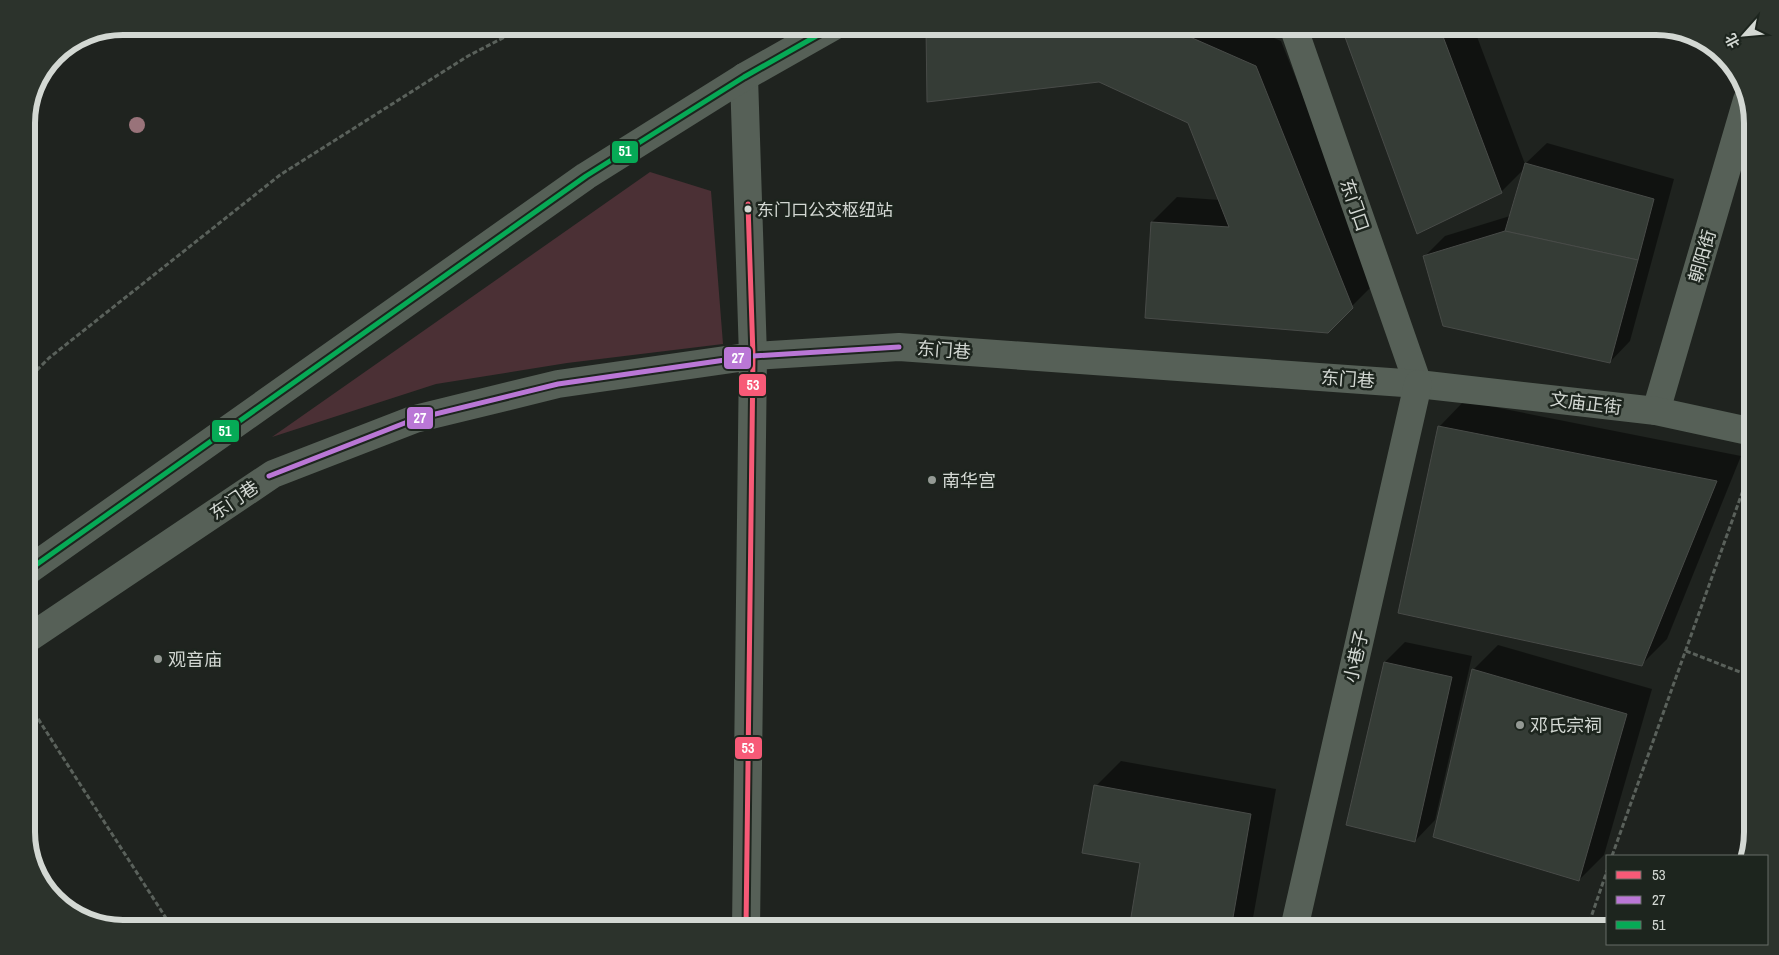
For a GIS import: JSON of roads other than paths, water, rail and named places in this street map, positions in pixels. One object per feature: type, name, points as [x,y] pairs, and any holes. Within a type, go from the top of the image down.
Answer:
[{"type":"street","points":[[35,566],[586,176],[744,77],[818,35]]},
{"type":"street","name":"东门口","points":[[1296,35],[1418,384]]},
{"type":"street","points":[[744,77],[753,356],[746,920]]},
{"type":"street","name":"朝阳街","points":[[1656,411],[1743,113]]},
{"type":"street","name":"东门巷","points":[[35,634],[273,474],[415,419],[558,384],[753,356],[899,347],[1418,384]]},
{"type":"street","name":"文庙正街","points":[[1418,384],[1656,411],[1744,430]]},
{"type":"street","name":"小巷子","points":[[1296,920],[1418,384]]},
{"type":"place","name":"东门口公交枢纽站","points":[[748,209]]},
{"type":"place","name":"南华宫","points":[[932,480]]},
{"type":"place","name":"观音庙","points":[[158,659]]},
{"type":"place","name":"邓氏宗祠","points":[[1520,725]]}]
